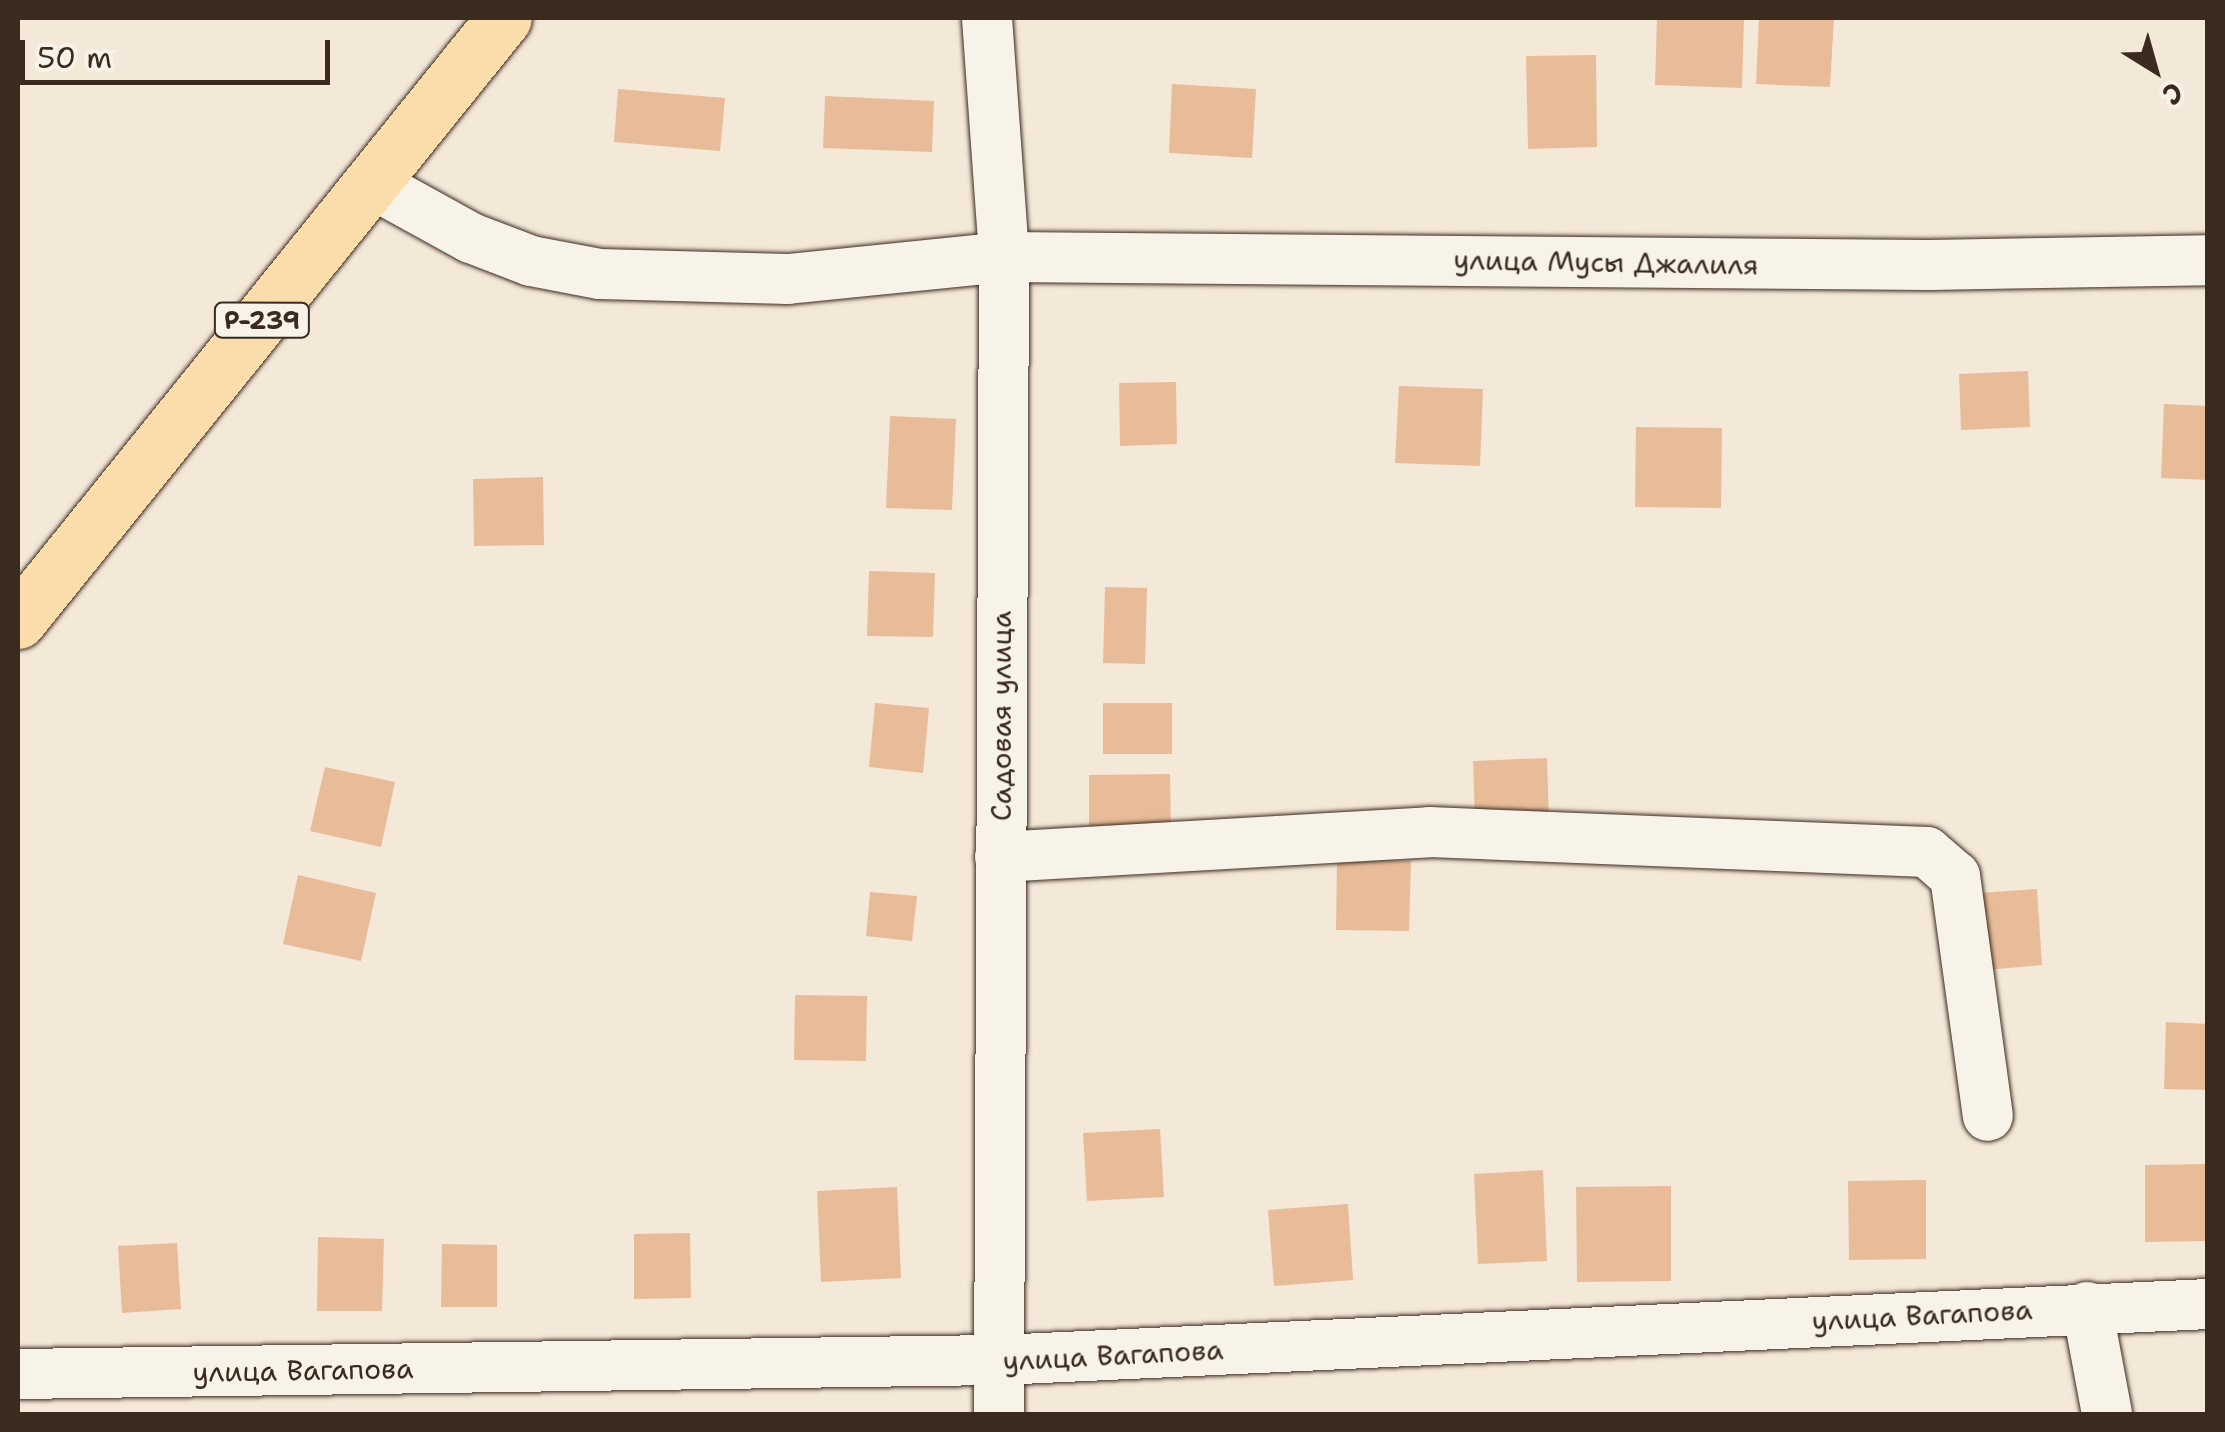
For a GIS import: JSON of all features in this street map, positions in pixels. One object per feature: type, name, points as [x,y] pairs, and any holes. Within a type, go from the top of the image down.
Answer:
[{"type":"highway","name":"Р-239","points":[[18,621],[504,18]]},
{"type":"street","name":"Садовая улица","points":[[988,18],[1004,257],[999,1414]]},
{"type":"street","name":"улица Мусы Джалиля","points":[[373,184],[471,238],[532,261],[598,274],[788,279],[1004,257],[1909,265],[2208,260]]},
{"type":"street","points":[[1000,857],[1429,832],[1927,852],[1955,876],[1988,1116]]},
{"type":"street","name":"улица Вагапова","points":[[18,1374],[998,1360],[2208,1304]]},
{"type":"street","points":[[2087,1308],[2106,1414]]},
{"type":"building","points":[[1657,18],[1744,18],[1742,88],[1655,85]]},
{"type":"building","points":[[1759,18],[1834,18],[1830,87],[1756,84]]},
{"type":"building","points":[[1596,55],[1597,147],[1528,149],[1526,56]]},
{"type":"building","points":[[1172,84],[1256,89],[1252,158],[1169,153]]},
{"type":"building","points":[[618,89],[725,98],[720,151],[614,142]]},
{"type":"building","points":[[825,96],[934,101],[932,152],[823,148]]},
{"type":"building","points":[[2028,371],[2030,427],[1961,430],[1959,374]]},
{"type":"building","points":[[1176,382],[1177,444],[1120,446],[1119,383]]},
{"type":"building","points":[[1399,386],[1483,389],[1480,466],[1395,463]]},
{"type":"building","points":[[2164,404],[2208,406],[2208,480],[2161,478]]},
{"type":"building","points":[[890,416],[956,419],[952,510],[886,508]]},
{"type":"building","points":[[1636,427],[1722,428],[1721,508],[1635,507]]},
{"type":"building","points":[[543,477],[544,545],[474,546],[473,479]]},
{"type":"building","points":[[869,571],[935,573],[933,637],[867,636]]},
{"type":"building","points":[[1105,587],[1147,588],[1145,664],[1103,663]]},
{"type":"building","points":[[875,703],[929,708],[923,773],[869,767]]},
{"type":"building","points":[[1103,703],[1172,703],[1172,754],[1103,754]]},
{"type":"building","points":[[1547,758],[1549,819],[1475,821],[1473,761]]},
{"type":"building","points":[[325,767],[395,782],[381,847],[310,831]]},
{"type":"building","points":[[1170,774],[1171,831],[1089,833],[1089,775]]},
{"type":"building","points":[[1337,859],[1411,861],[1409,931],[1336,930]]},
{"type":"building","points":[[298,875],[376,893],[361,961],[283,944]]},
{"type":"building","points":[[2037,889],[2042,965],[1985,970],[1979,893]]},
{"type":"building","points":[[870,892],[917,896],[912,941],[866,936]]},
{"type":"building","points":[[795,995],[867,996],[866,1061],[794,1060]]},
{"type":"building","points":[[2166,1022],[2208,1024],[2208,1090],[2164,1089]]},
{"type":"building","points":[[1160,1129],[1164,1197],[1087,1201],[1083,1133]]},
{"type":"building","points":[[2208,1164],[2208,1241],[2145,1242],[2145,1165]]},
{"type":"building","points":[[1543,1170],[1547,1261],[1478,1264],[1474,1174]]},
{"type":"building","points":[[1926,1180],[1926,1259],[1849,1260],[1848,1181]]},
{"type":"building","points":[[1671,1186],[1671,1281],[1577,1282],[1576,1187]]},
{"type":"building","points":[[897,1187],[901,1278],[821,1282],[817,1191]]},
{"type":"building","points":[[1348,1204],[1353,1280],[1274,1286],[1268,1210]]},
{"type":"building","points":[[690,1233],[691,1298],[634,1299],[634,1234]]},
{"type":"building","points":[[318,1237],[384,1239],[382,1311],[317,1311]]},
{"type":"building","points":[[177,1243],[181,1309],[122,1313],[118,1246]]},
{"type":"building","points":[[442,1244],[497,1245],[497,1307],[441,1307]]}]
